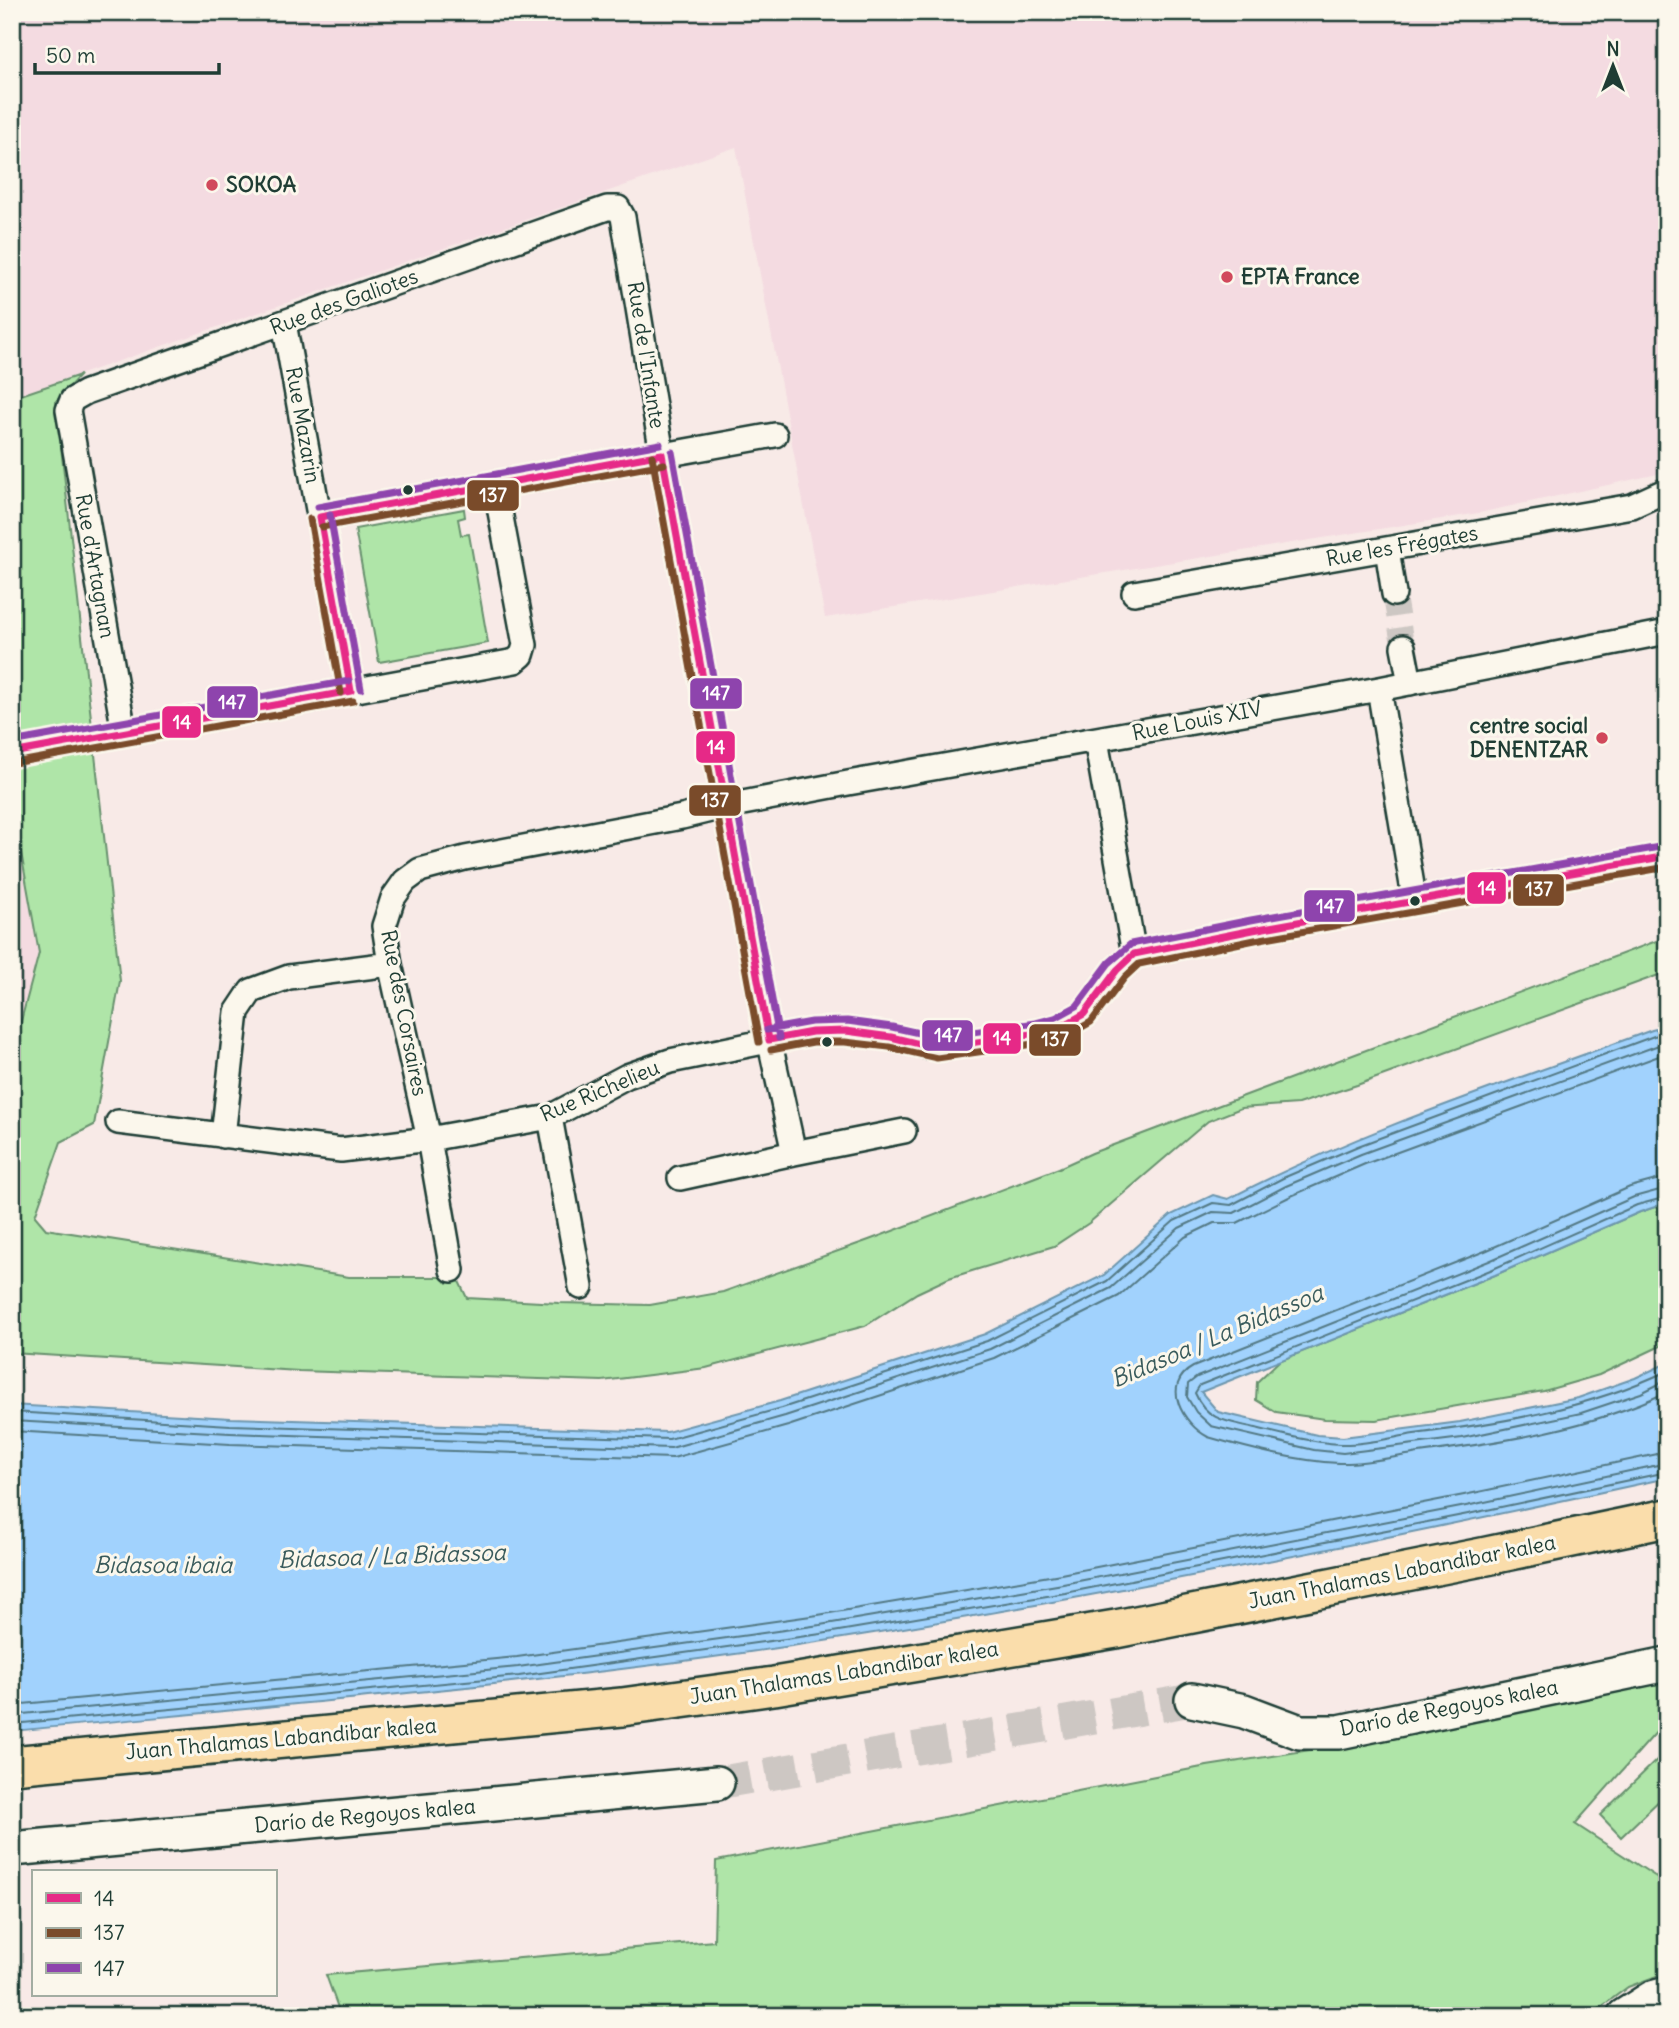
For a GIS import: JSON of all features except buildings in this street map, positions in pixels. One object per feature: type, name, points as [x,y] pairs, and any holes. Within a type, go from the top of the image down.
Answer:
[{"type":"main road","name":"Juan Thalamas Labandibar kalea","points":[[12,1765],[622,1707],[774,1686],[1116,1629],[1482,1557],[1667,1517]]},
{"type":"street","name":"Rue des Galiotes","points":[[72,400],[86,392],[607,208],[618,208]]},
{"type":"street","name":"Rue de l'Infante","points":[[618,208],[624,216],[662,454],[769,1040],[794,1153]]},
{"type":"street","name":"Rue Mazarin","points":[[284,323],[351,691]]},
{"type":"street","name":"Rue d'Artagnan","points":[[72,400],[68,410],[124,732]]},
{"type":"street","points":[[320,517],[775,435]]},
{"type":"street","points":[[12,752],[515,661],[522,655],[525,645],[495,485]]},
{"type":"street","name":"Rue les Frégates","points":[[1134,593],[1632,506],[1667,490]]},
{"type":"street","points":[[1387,549],[1394,594]]},
{"type":"street","name":"Rue Louis XIV","points":[[727,806],[1379,689],[1667,632]]},
{"type":"street","points":[[1403,647],[1410,683]]},
{"type":"street","points":[[1379,689],[1415,903]]},
{"type":"street","points":[[1096,740],[1134,954],[1667,856]]},
{"type":"street","name":"Rue des Corsaires","points":[[452,1270],[429,1139],[390,964],[384,926],[393,898],[405,881],[420,870],[465,858],[727,806]]},
{"type":"street","name":"Rue Richelieu","points":[[118,1122],[341,1150],[429,1139],[550,1117],[627,1076],[670,1061],[812,1032],[846,1031],[891,1037],[936,1048],[1059,1028],[1084,1014],[1117,970],[1134,954]]},
{"type":"street","points":[[223,1136],[237,1012],[251,991],[289,977],[390,964]]},
{"type":"street","points":[[550,1117],[581,1287]]},
{"type":"street","points":[[680,1178],[904,1131]]},
{"type":"street","name":"Darío de Regoyos kalea","points":[[1192,1700],[1244,1711],[1300,1732],[1339,1732],[1667,1664]]},
{"type":"street","name":"Darío de Regoyos kalea","points":[[12,1849],[717,1783]]},
{"type":"street","points":[[1624,2016],[1652,1998],[1667,1994]]},
{"type":"shaded area","points":[[12,12],[1667,12],[1667,472],[1479,513],[825,618],[736,147],[12,398]]},
{"type":"shaded area","points":[[12,802],[39,953],[12,1055]]},
{"type":"green space","points":[[80,375],[56,401],[120,981],[94,1125],[61,1142],[35,1216],[46,1229],[349,1277],[457,1277],[467,1298],[650,1305],[723,1292],[869,1240],[1092,1153],[1667,937],[1667,972],[1357,1085],[1298,1104],[1241,1108],[1208,1121],[1089,1223],[1054,1246],[949,1278],[917,1293],[865,1326],[706,1368],[602,1381],[299,1371],[12,1353],[12,1055],[39,953],[12,802],[12,398]]},
{"type":"green space","points":[[464,509],[465,517],[458,519],[461,535],[469,534],[488,643],[379,662],[355,529]]},
{"type":"green space","points":[[1667,1203],[1667,1343],[1599,1375],[1544,1391],[1376,1420],[1325,1419],[1276,1412],[1256,1400],[1257,1382],[1279,1361]]},
{"type":"green space","points":[[1667,1676],[1667,1720],[1575,1824],[1667,1884],[1667,1972],[1628,1987],[1589,2016],[341,2016],[326,1975],[714,1941],[716,1861],[1207,1766],[1323,1748]]},
{"type":"green space","points":[[1664,1753],[1667,1756],[1667,1793],[1621,1837],[1600,1815]]},
{"type":"water","name":"Bidasoa ibaia","points":[[1667,1026],[1667,1203],[1201,1392],[1218,1412],[1317,1435],[1343,1437],[1460,1422],[1578,1398],[1635,1378],[1667,1363],[1667,1478],[1246,1566],[824,1641],[520,1681],[12,1731],[12,1405],[231,1418],[667,1432],[780,1401],[985,1334],[1104,1275],[1171,1215],[1213,1195],[1228,1199],[1384,1128]]},
{"type":"tunnel","points":[[1394,594],[1403,647]]},
{"type":"tunnel","points":[[717,1783],[1192,1700]]},
{"type":"transit line","name":"147","points":[[318,507],[660,444]]},
{"type":"transit line","name":"147","points":[[672,452],[779,1038]]},
{"type":"transit line","name":"14","points":[[662,454],[769,1040]]},
{"type":"transit line","name":"14","points":[[320,517],[662,454]]},
{"type":"transit line","name":"137","points":[[652,456],[759,1042]]},
{"type":"transit line","name":"137","points":[[322,527],[664,464]]},
{"type":"transit line","name":"147","points":[[330,515],[361,689]]},
{"type":"transit line","name":"14","points":[[320,517],[351,691]]},
{"type":"transit line","name":"137","points":[[310,519],[341,693]]},
{"type":"transit line","name":"147","points":[[12,742],[349,681]]},
{"type":"transit line","name":"14","points":[[12,753],[351,691]]},
{"type":"transit line","name":"137","points":[[14,763],[353,701]]},
{"type":"transit line","name":"147","points":[[767,1030],[811,1022],[847,1021],[937,1037],[1036,1023],[1055,1018],[1077,1006],[1109,963],[1131,944],[1665,846]]},
{"type":"transit line","name":"14","points":[[769,1040],[812,1032],[846,1031],[891,1037],[936,1048],[1038,1033],[1059,1028],[1084,1014],[1117,970],[1134,954],[1667,856]]},
{"type":"transit line","name":"137","points":[[771,1050],[813,1042],[845,1042],[889,1047],[937,1058],[1040,1043],[1063,1038],[1091,1022],[1125,977],[1139,964],[1255,940],[1667,867]]},
{"type":"place","name":"SOKOA","points":[[212,185]]},
{"type":"place","name":"EPTA France","points":[[1227,277]]},
{"type":"place","name":"centre social DENENTZAR","points":[[1602,738]]},
{"type":"water label","name":"Bidasoa / La Bidassoa","points":[[1217,1336]]},
{"type":"water label","name":"Bidasoa / La Bidassoa","points":[[392,1556]]}]
